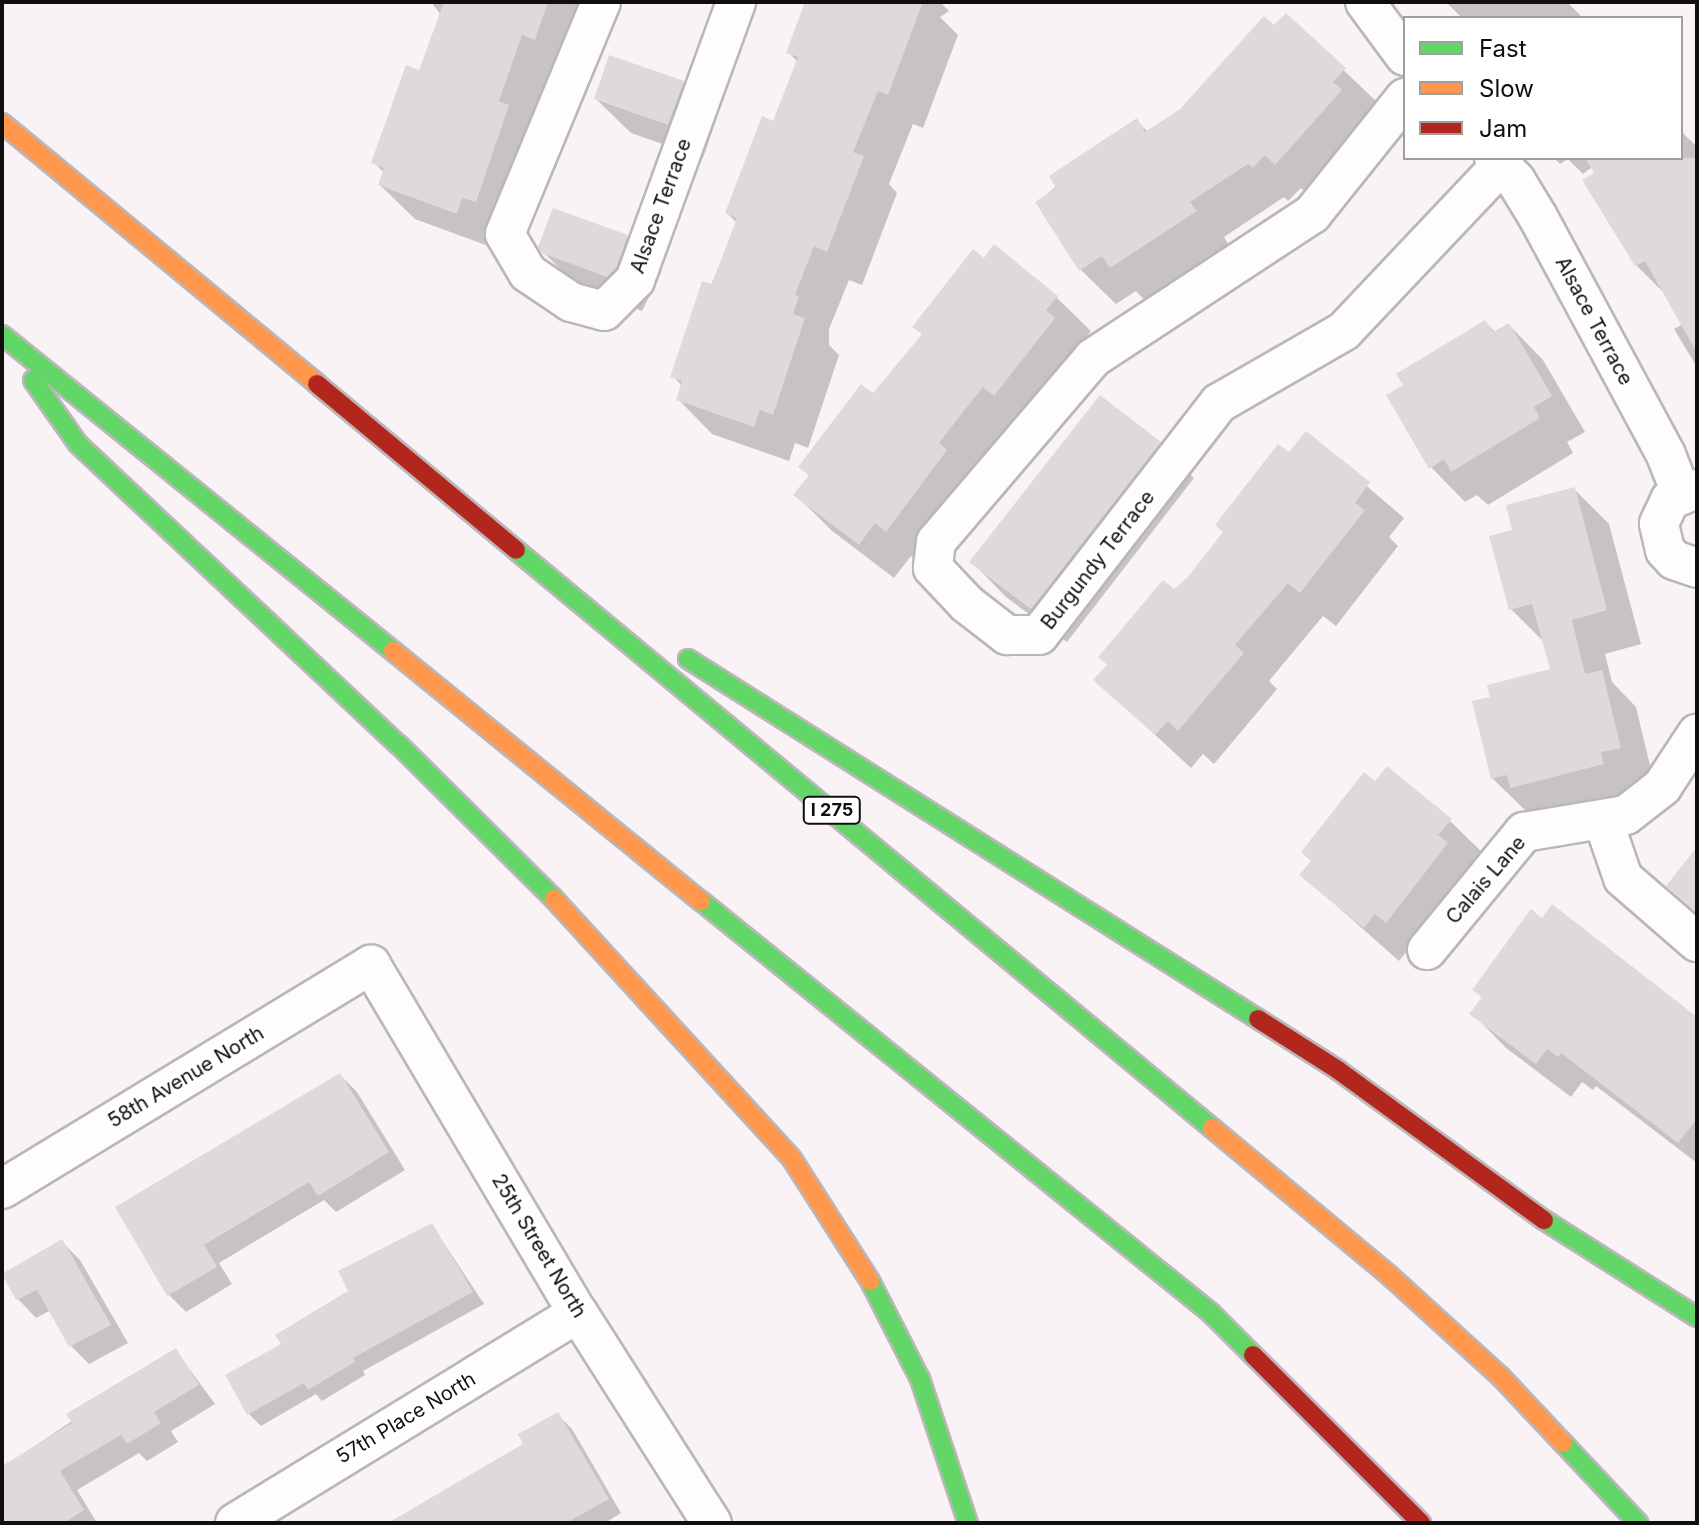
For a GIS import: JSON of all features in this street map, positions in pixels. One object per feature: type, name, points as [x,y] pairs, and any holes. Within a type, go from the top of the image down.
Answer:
[{"type":"highway","name":"I 275","points":[[2,123],[479,516],[1390,1276],[1500,1376],[1638,1523]]},
{"type":"highway","points":[[2,336],[78,444],[399,745],[611,956],[792,1159],[858,1257],[920,1379],[968,1523]]},
{"type":"highway","points":[[2,336],[1211,1313],[1421,1523]]},
{"type":"highway","points":[[479,516],[632,621]]},
{"type":"highway","points":[[670,647],[1338,1070],[1552,1226],[1697,1317]]},
{"type":"street","name":"Alsace Terrace","points":[[601,2],[505,234],[528,273],[571,302],[604,311],[635,280],[736,2]]},
{"type":"street","points":[[1365,2],[1403,53]]},
{"type":"street","name":"Burgundy Terrace","points":[[1403,100],[1312,214],[1093,358],[936,542],[933,568],[967,604],[1007,635],[1039,635],[1219,403],[1344,331],[1498,162]]},
{"type":"street","name":"Alsace Terrace","points":[[1498,162],[1538,217],[1689,491]]},
{"type":"street","points":[[1689,491],[1662,511],[1659,538],[1674,560],[1697,568]]},
{"type":"street","name":"Calais Lane","points":[[1427,950],[1524,832],[1626,815],[1662,787],[1697,734]]},
{"type":"street","points":[[1603,820],[1623,878],[1697,942]]},
{"type":"street","name":"58th Avenue North","points":[[2,1189],[371,965]]},
{"type":"street","name":"25th Street North","points":[[371,965],[578,1313],[712,1523]]},
{"type":"street","name":"57th Place North","points":[[235,1523],[578,1313]]},
{"type":"building","points":[[444,2],[548,2],[535,40],[522,35],[499,101],[509,105],[476,202],[462,198],[457,214],[378,185],[384,168],[371,163],[406,65],[419,70]]},
{"type":"building","points":[[805,2],[923,2],[888,95],[878,91],[853,152],[864,156],[827,252],[814,246],[795,295],[799,296],[793,314],[805,318],[773,415],[760,410],[754,427],[676,400],[682,381],[670,377],[702,281],[712,284],[737,218],[725,213],[762,116],[773,121],[798,57],[786,53]]},
{"type":"building","points":[[1286,13],[1346,68],[1333,82],[1342,90],[1275,165],[1265,155],[1253,168],[1248,164],[1190,202],[1197,211],[1110,268],[1102,256],[1079,271],[1035,202],[1056,188],[1049,176],[1137,118],[1145,132],[1180,109],[1264,16],[1274,25]]},
{"type":"building","points":[[609,55],[684,81],[668,125],[594,99]]},
{"type":"building","points":[[1697,158],[1697,353],[1645,261],[1635,266],[1582,180],[1594,173],[1586,160]]},
{"type":"building","points":[[553,208],[628,235],[616,268],[607,277],[542,253],[538,247]]},
{"type":"building","points":[[994,244],[1058,296],[1046,310],[1055,318],[994,396],[983,387],[956,421],[939,443],[947,450],[886,532],[875,523],[859,545],[793,495],[809,475],[798,467],[861,384],[873,393],[922,334],[912,327],[973,249],[984,258]]},
{"type":"building","points":[[1485,320],[1493,332],[1509,323],[1552,396],[1534,407],[1540,418],[1451,472],[1444,459],[1429,469],[1386,395],[1403,385],[1396,374]]},
{"type":"building","points":[[1100,395],[1161,442],[1031,609],[969,562]]},
{"type":"building","points":[[1306,431],[1370,482],[1355,503],[1365,510],[1300,593],[1288,583],[1235,645],[1244,653],[1178,731],[1168,721],[1155,735],[1093,680],[1107,665],[1098,657],[1163,580],[1174,589],[1187,578],[1223,532],[1215,525],[1278,444],[1289,452]]},
{"type":"building","points":[[1575,487],[1607,610],[1572,620],[1585,674],[1602,670],[1621,748],[1601,752],[1604,764],[1510,788],[1507,775],[1491,779],[1472,701],[1490,697],[1487,685],[1550,669],[1532,604],[1509,610],[1489,536],[1512,530],[1506,505]]},
{"type":"building","points":[[1387,766],[1452,819],[1438,835],[1448,843],[1386,923],[1375,914],[1364,928],[1299,875],[1311,861],[1301,852],[1364,772],[1375,781]]},
{"type":"building","points":[[1697,847],[1697,913],[1666,886]]},
{"type":"building","points":[[1552,904],[1697,1017],[1697,1119],[1678,1143],[1561,1053],[1558,1057],[1547,1049],[1536,1064],[1469,1014],[1482,997],[1472,990],[1531,909],[1542,918]]},
{"type":"building","points":[[340,1073],[389,1152],[318,1196],[309,1182],[204,1245],[217,1267],[167,1296],[115,1207]]},
{"type":"building","points":[[432,1223],[473,1292],[353,1358],[355,1362],[308,1390],[304,1383],[247,1415],[225,1375],[281,1344],[275,1335],[348,1291],[338,1271]]},
{"type":"building","points":[[62,1239],[111,1325],[69,1347],[37,1290],[16,1300],[2,1274]]},
{"type":"building","points":[[176,1348],[199,1385],[154,1412],[161,1423],[127,1444],[121,1435],[60,1471],[84,1510],[64,1523],[2,1523],[2,1466],[72,1423],[66,1414]]},
{"type":"building","points":[[558,1412],[609,1499],[566,1523],[388,1523],[523,1444],[518,1434]]},
{"type":"traffic: fast","points":[[2,335],[393,651]]},
{"type":"traffic: fast","points":[[33,380],[78,444],[399,745],[554,899]]},
{"type":"traffic: fast","points":[[516,550],[1212,1128]]},
{"type":"traffic: fast","points":[[688,659],[1258,1019]]},
{"type":"traffic: fast","points":[[701,901],[1211,1313],[1253,1355]]},
{"type":"traffic: fast","points":[[1544,1220],[1697,1317]]},
{"type":"traffic: fast","points":[[870,1281],[920,1379],[968,1523]]},
{"type":"traffic: fast","points":[[1563,1443],[1638,1523]]},
{"type":"traffic: slow","points":[[2,123],[317,384]]},
{"type":"traffic: slow","points":[[393,651],[701,901]]},
{"type":"traffic: slow","points":[[554,899],[792,1159],[870,1281]]},
{"type":"traffic: slow","points":[[1212,1128],[1390,1276],[1500,1376],[1563,1443]]},
{"type":"traffic: jam","points":[[317,384],[516,550]]},
{"type":"traffic: jam","points":[[1258,1019],[1338,1070],[1544,1220]]},
{"type":"traffic: jam","points":[[1253,1355],[1421,1523]]}]
